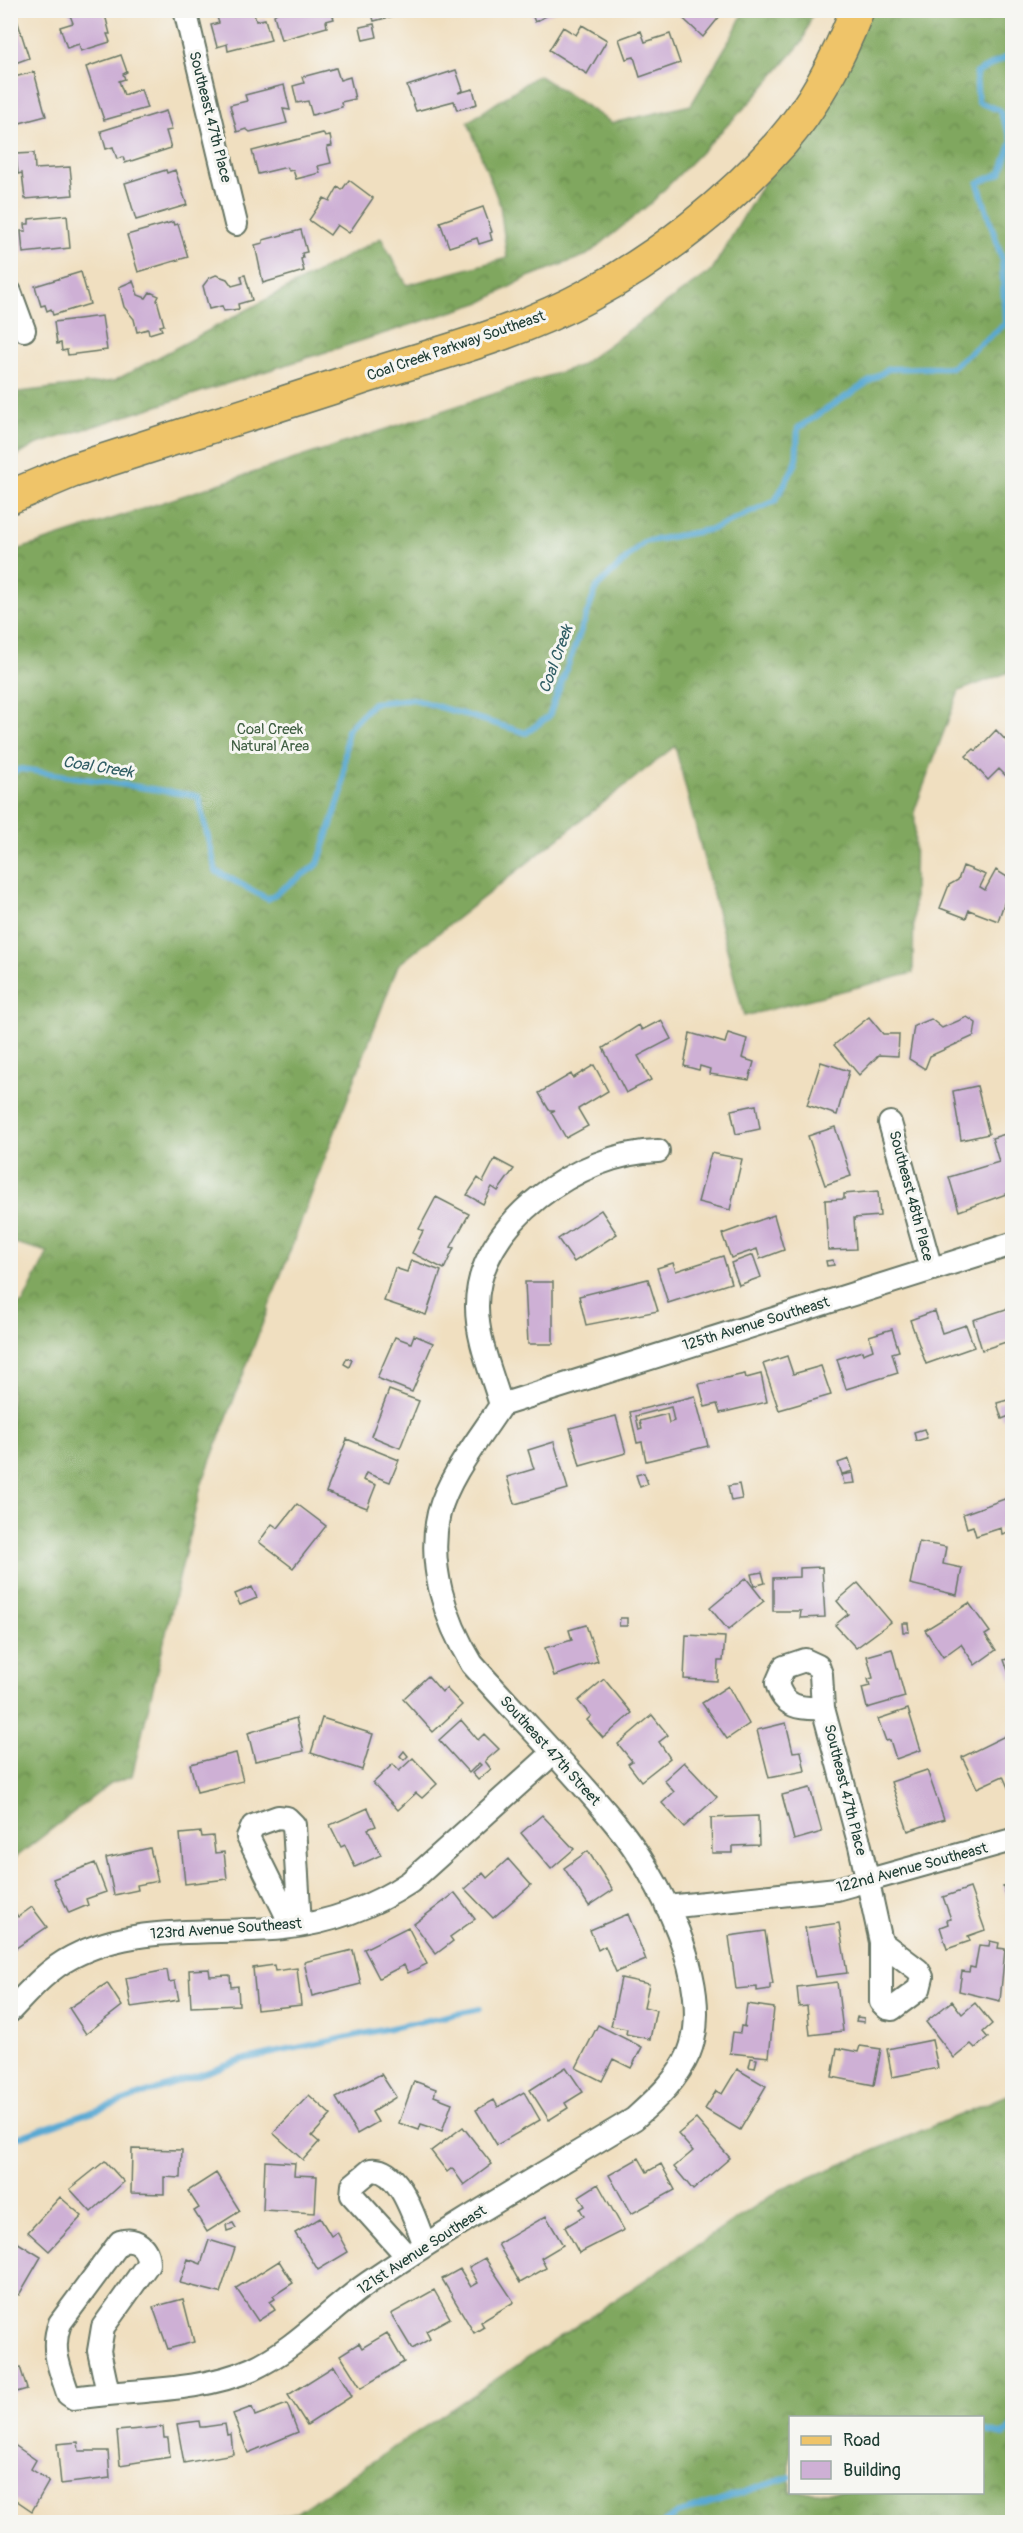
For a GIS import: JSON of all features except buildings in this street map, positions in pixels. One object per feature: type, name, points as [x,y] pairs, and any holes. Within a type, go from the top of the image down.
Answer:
[{"type":"main road","name":"Coal Creek Parkway Southeast","points":[[10,497],[72,471],[499,333],[588,296],[643,263],[685,232],[783,141],[822,86],[842,48],[857,10]]},
{"type":"street","name":"Southeast 47th Place","points":[[185,10],[236,224]]},
{"type":"street","points":[[10,292],[24,330]]},
{"type":"street","name":"Southeast 48th Place","points":[[890,1123],[931,1269]]},
{"type":"street","points":[[501,1405],[478,1328],[477,1306],[480,1282],[488,1259],[502,1235],[520,1212],[579,1172],[632,1151],[658,1151]]},
{"type":"street","name":"125th Avenue Southeast","points":[[501,1405],[1012,1244]]},
{"type":"street","name":"Southeast 47th Street","points":[[501,1405],[453,1481],[440,1513],[438,1574],[452,1627],[466,1655],[616,1824],[668,1907],[689,1965],[695,1999],[695,2031],[690,2051],[679,2073],[659,2097]]},
{"type":"street","name":"Southeast 47th Place","points":[[823,1708],[881,1942]]},
{"type":"street","name":"123rd Avenue Southeast","points":[[10,2011],[46,1972],[72,1956],[121,1939],[296,1925],[355,1912],[386,1898],[410,1882],[552,1754]]},
{"type":"street","name":"122nd Avenue Southeast","points":[[668,1907],[806,1893],[867,1882],[1012,1840]]},
{"type":"street","name":"121st Avenue Southeast","points":[[108,2393],[99,2351],[103,2327],[148,2264],[146,2251],[132,2240],[120,2242],[60,2324],[54,2349],[68,2394],[74,2398],[204,2383],[252,2369],[274,2357],[365,2285],[416,2251],[634,2119],[659,2097]]},
{"type":"green space","points":[[744,11],[813,11],[803,41],[755,97],[651,203],[587,255],[528,277],[482,302],[35,445],[11,460],[11,393],[114,381],[381,238],[407,285],[507,258],[500,205],[468,122],[538,75],[612,123],[691,105],[732,36]]},
{"type":"green space","name":"Coal Creek Natural Area","points":[[860,11],[1012,11],[1012,671],[959,691],[915,809],[913,973],[744,1016],[675,746],[398,965],[201,1486],[132,1776],[111,1783],[11,1861],[11,1307],[23,1303],[48,1252],[11,1242],[11,552],[579,366],[712,270],[825,79]]},
{"type":"green space","points":[[1012,2093],[1012,2522],[254,2522],[294,2514],[780,2190]]},
{"type":"waterway","name":"Coal Creek","points":[[1012,54],[976,73],[978,102],[999,110],[1012,139]]},
{"type":"waterway","name":"Coal Creek","points":[[10,773],[21,769],[198,796],[216,871],[268,899],[318,864],[342,792],[347,730],[373,703],[413,699],[526,733],[549,716],[597,587],[644,542],[713,529],[775,501],[796,463],[798,428],[888,369],[952,367],[1005,324],[1002,259],[978,183],[1001,173],[1012,141]]},
{"type":"waterway","points":[[10,2140],[245,2059],[480,2009]]},
{"type":"waterway","points":[[984,2430],[1003,2435],[1012,2427]]},
{"type":"waterway","points":[[665,2522],[677,2514],[789,2477]]}]
